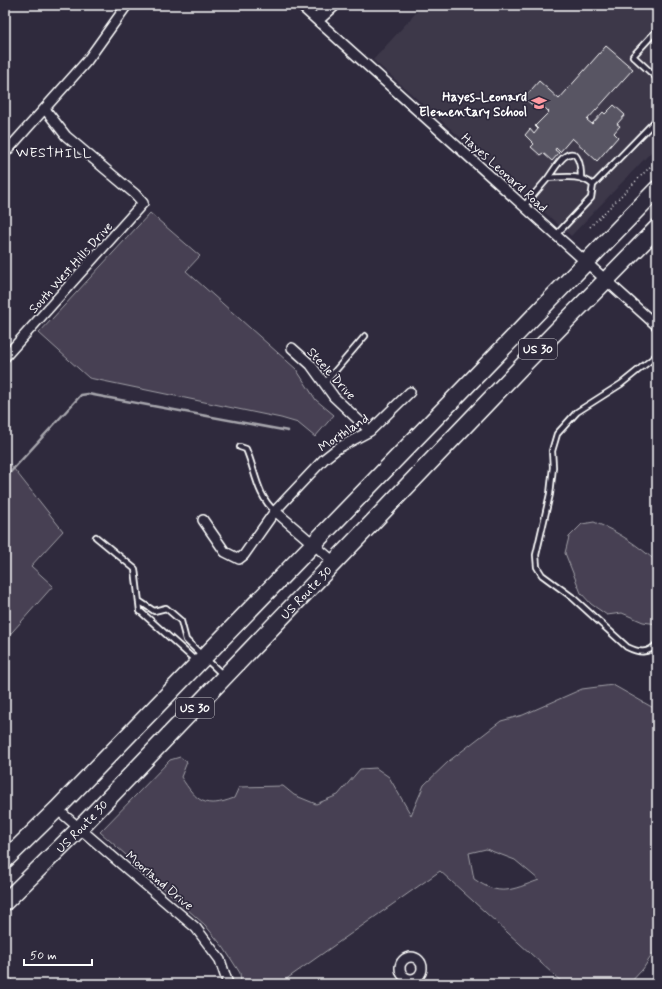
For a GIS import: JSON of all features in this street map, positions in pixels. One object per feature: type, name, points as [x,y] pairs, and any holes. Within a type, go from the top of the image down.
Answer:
[{"type":"highway","name":"US 30","points":[[5,860],[57,809],[202,660],[657,189]]},
{"type":"highway","name":"US 30","points":[[606,280],[657,228]]},
{"type":"highway","name":"US Route 30","points":[[5,902],[80,828],[606,280]]},
{"type":"street","points":[[5,153],[101,43],[127,5]]},
{"type":"street","name":"Hayes Leonard Road","points":[[300,5],[657,326]]},
{"type":"street","points":[[318,21],[321,11],[326,5]]},
{"type":"street","points":[[318,21],[336,5]]},
{"type":"street","name":"South West Hills Drive","points":[[5,357],[138,211],[143,203],[135,194],[66,136],[44,109]]},
{"type":"street","name":"Steele Drive","points":[[292,348],[311,365],[334,397],[370,431]]},
{"type":"street","name":"Morthland","points":[[203,520],[225,552],[238,559],[244,555],[275,511],[324,459],[338,448],[370,431],[410,392]]},
{"type":"street","points":[[275,511],[334,562]]},
{"type":"street","name":"Moorland Drive","points":[[57,809],[196,928],[220,960],[228,984]]},
{"type":"lane","points":[[657,30],[633,56],[657,78]]},
{"type":"lane","points":[[556,235],[590,198],[593,185],[657,119]]},
{"type":"lane","points":[[524,206],[565,156],[570,154],[574,155],[580,162],[581,178]]},
{"type":"lane","points":[[548,178],[581,178],[587,179],[593,185]]},
{"type":"lane","points":[[324,384],[365,336]]},
{"type":"lane","points":[[657,355],[621,384],[577,412],[557,434],[552,451],[553,467],[550,494],[536,555],[536,567],[542,575],[572,597],[627,647],[635,651],[644,652],[649,651],[657,644]]},
{"type":"lane","points":[[240,447],[246,449],[260,490],[267,505],[275,511]]},
{"type":"lane","points":[[96,537],[135,570],[140,611],[225,677]]},
{"type":"lane","points":[[139,601],[154,611],[166,608],[181,621],[186,640],[202,660]]},
{"type":"path","points":[[590,227],[657,160]]},
{"type":"shaded area","name":"Hayes-Leonard Elementary School","points":[[423,5],[657,5],[657,146],[571,236],[373,60]]},
{"type":"shaded area","points":[[150,213],[200,256],[186,271],[296,369],[316,400],[334,415],[315,437],[298,423],[281,418],[89,378],[39,333]]},
{"type":"shaded area","points":[[10,464],[63,531],[31,566],[53,586],[5,640],[5,469]]},
{"type":"shaded area","points":[[594,522],[627,539],[657,562],[657,624],[643,622],[622,613],[607,615],[591,604],[581,593],[565,553],[569,537],[582,524]]},
{"type":"shaded area","points":[[613,685],[657,710],[657,947],[643,969],[629,984],[564,984],[440,871],[285,980],[288,984],[241,984],[240,973],[224,948],[205,925],[100,832],[170,760],[180,757],[187,762],[181,777],[197,798],[209,803],[216,803],[234,798],[239,787],[283,786],[294,795],[316,804],[338,795],[360,769],[376,768],[389,777],[411,815],[424,785],[449,761],[501,721],[523,715],[582,689]],"holes":[[[486,849],[515,860],[539,880],[521,887],[499,890],[483,885],[474,879],[469,853]]]},
{"type":"building","name":"Hayes-Leonard Elementary School","points":[[606,46],[633,69],[587,120],[592,124],[603,112],[605,114],[614,105],[625,115],[617,124],[620,126],[614,133],[618,137],[597,161],[572,138],[560,152],[556,148],[555,150],[559,153],[552,161],[543,153],[540,155],[531,147],[534,144],[525,135],[530,129],[534,134],[538,129],[535,126],[549,112],[541,104],[537,109],[524,98],[539,81],[559,99]]},
{"type":"waterway","points":[[5,478],[81,395],[88,394],[288,431]]},
{"type":"waterway","points":[[5,974],[15,984]]},
{"type":"place","name":"Hayes-Leonard Elementary School","points":[[539,103]]},
{"type":"district","name":"WESTHILL","points":[[54,152]]}]
